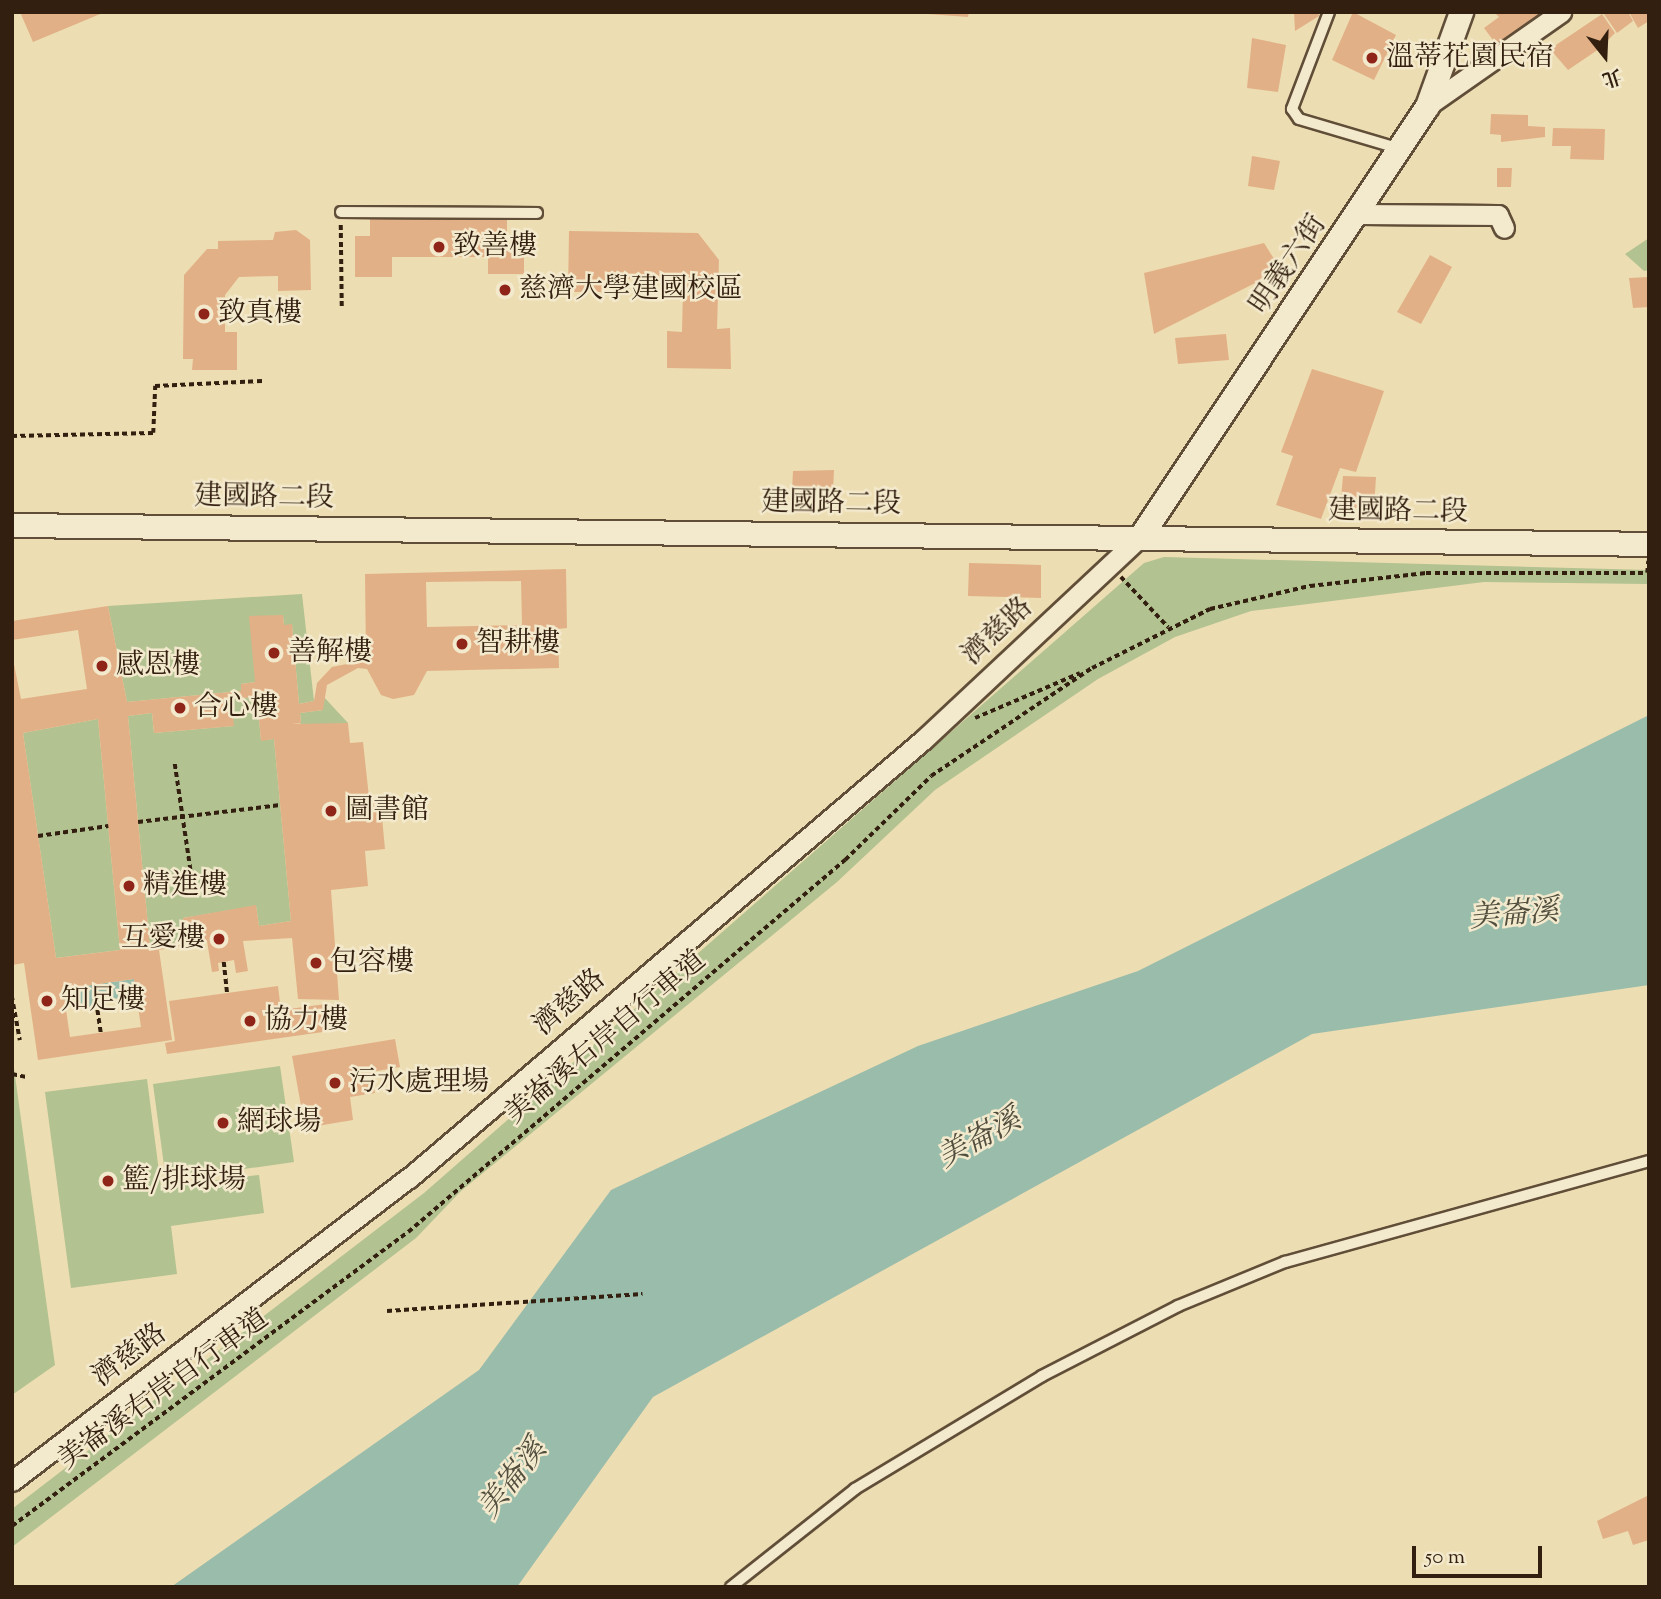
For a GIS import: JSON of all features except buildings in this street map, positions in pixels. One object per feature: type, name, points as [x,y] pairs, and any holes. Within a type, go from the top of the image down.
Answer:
[{"type":"street","name":"明義六街","points":[[1140,537],[1359,214],[1427,106],[1461,12]]},
{"type":"street","points":[[1427,106],[1561,12]]},
{"type":"street","points":[[1359,214],[1498,215],[1504,228]]},
{"type":"street","name":"建國路二段","points":[[12,525],[1649,544]]},
{"type":"street","name":"濟慈路","points":[[12,1481],[409,1178],[949,716],[1140,537]]},
{"type":"lane","points":[[1329,12],[1292,109],[1299,118],[1400,149]]},
{"type":"lane","points":[[341,212],[537,213]]},
{"type":"lane","points":[[731,1587],[855,1489],[1042,1376],[1178,1306],[1285,1262],[1649,1161]]},
{"type":"path","points":[[341,212],[342,307]]},
{"type":"path","points":[[12,436],[153,433],[155,386],[264,381]]},
{"type":"path","points":[[949,716],[958,725],[1092,668],[1168,627],[1210,609],[1310,586],[1426,573],[1647,573],[1649,552]]},
{"type":"path","points":[[1110,565],[1168,627]]},
{"type":"path","name":"美崙溪右岸自行車道","points":[[12,1526],[408,1232],[845,860],[931,776],[1092,668]]},
{"type":"path","points":[[175,764],[192,879]]},
{"type":"path","points":[[138,822],[280,805]]},
{"type":"path","points":[[38,836],[108,826]]},
{"type":"path","points":[[224,962],[227,993]]},
{"type":"path","points":[[94,985],[101,1032]]},
{"type":"path","points":[[12,996],[20,1040]]},
{"type":"path","points":[[12,1074],[26,1077]]},
{"type":"path","points":[[387,1311],[642,1294]]},
{"type":"green space","points":[[1649,238],[1649,270],[1644,271],[1625,254]]},
{"type":"green space","points":[[1164,557],[1649,570],[1649,584],[1484,582],[1251,611],[1175,637],[1098,679],[935,790],[837,882],[461,1191],[416,1238],[12,1547],[12,1509],[424,1193],[1144,563]]},
{"type":"green space","points":[[302,594],[314,701],[299,704],[292,625],[284,625],[283,616],[255,682],[241,684],[241,691],[127,702],[108,606]]},
{"type":"green space","points":[[323,696],[348,723],[292,729],[301,723],[300,713],[323,710]]},
{"type":"green space","points":[[257,697],[261,740],[274,739],[291,921],[259,926],[256,906],[183,918],[187,941],[150,947],[128,716],[152,713],[154,733],[233,726],[231,699]]},
{"type":"green space","points":[[98,719],[120,950],[56,958],[23,733]]},
{"type":"green space","points":[[12,1054],[55,1365],[12,1395]]},
{"type":"green space","name":"網球場","points":[[280,1066],[294,1162],[166,1180],[153,1084]]},
{"type":"green space","name":"籃/排球場","points":[[147,1079],[161,1187],[259,1175],[264,1213],[171,1226],[177,1274],[71,1288],[45,1092]]},
{"type":"water","name":"美崙溪","points":[[1649,715],[1649,985],[1312,1034],[653,1397],[517,1587],[171,1587],[479,1370],[611,1190],[918,1046],[1138,971]]},
{"type":"water","points":[[134,979],[136,992],[85,1009],[65,1006],[63,989]]},
{"type":"place","name":"溫蒂花園民宿","points":[[1372,58]]},
{"type":"place","name":"致善樓","points":[[439,247]]},
{"type":"place","name":"慈濟大學建國校區","points":[[505,290]]},
{"type":"place","name":"致真樓","points":[[204,314]]},
{"type":"place","name":"智耕樓","points":[[462,644]]},
{"type":"place","name":"善解樓","points":[[274,653]]},
{"type":"place","name":"感恩樓","points":[[102,666]]},
{"type":"place","name":"合心樓","points":[[180,708]]},
{"type":"place","name":"圖書館","points":[[331,811]]},
{"type":"place","name":"精進樓","points":[[129,886]]},
{"type":"place","name":"互愛樓","points":[[219,939]]},
{"type":"place","name":"包容樓","points":[[316,963]]},
{"type":"place","name":"知足樓","points":[[47,1001]]},
{"type":"place","name":"協力樓","points":[[250,1021]]},
{"type":"place","name":"污水處理場","points":[[335,1083]]},
{"type":"place","name":"網球場","points":[[223,1123]]},
{"type":"place","name":"籃/排球場","points":[[108,1181]]}]
